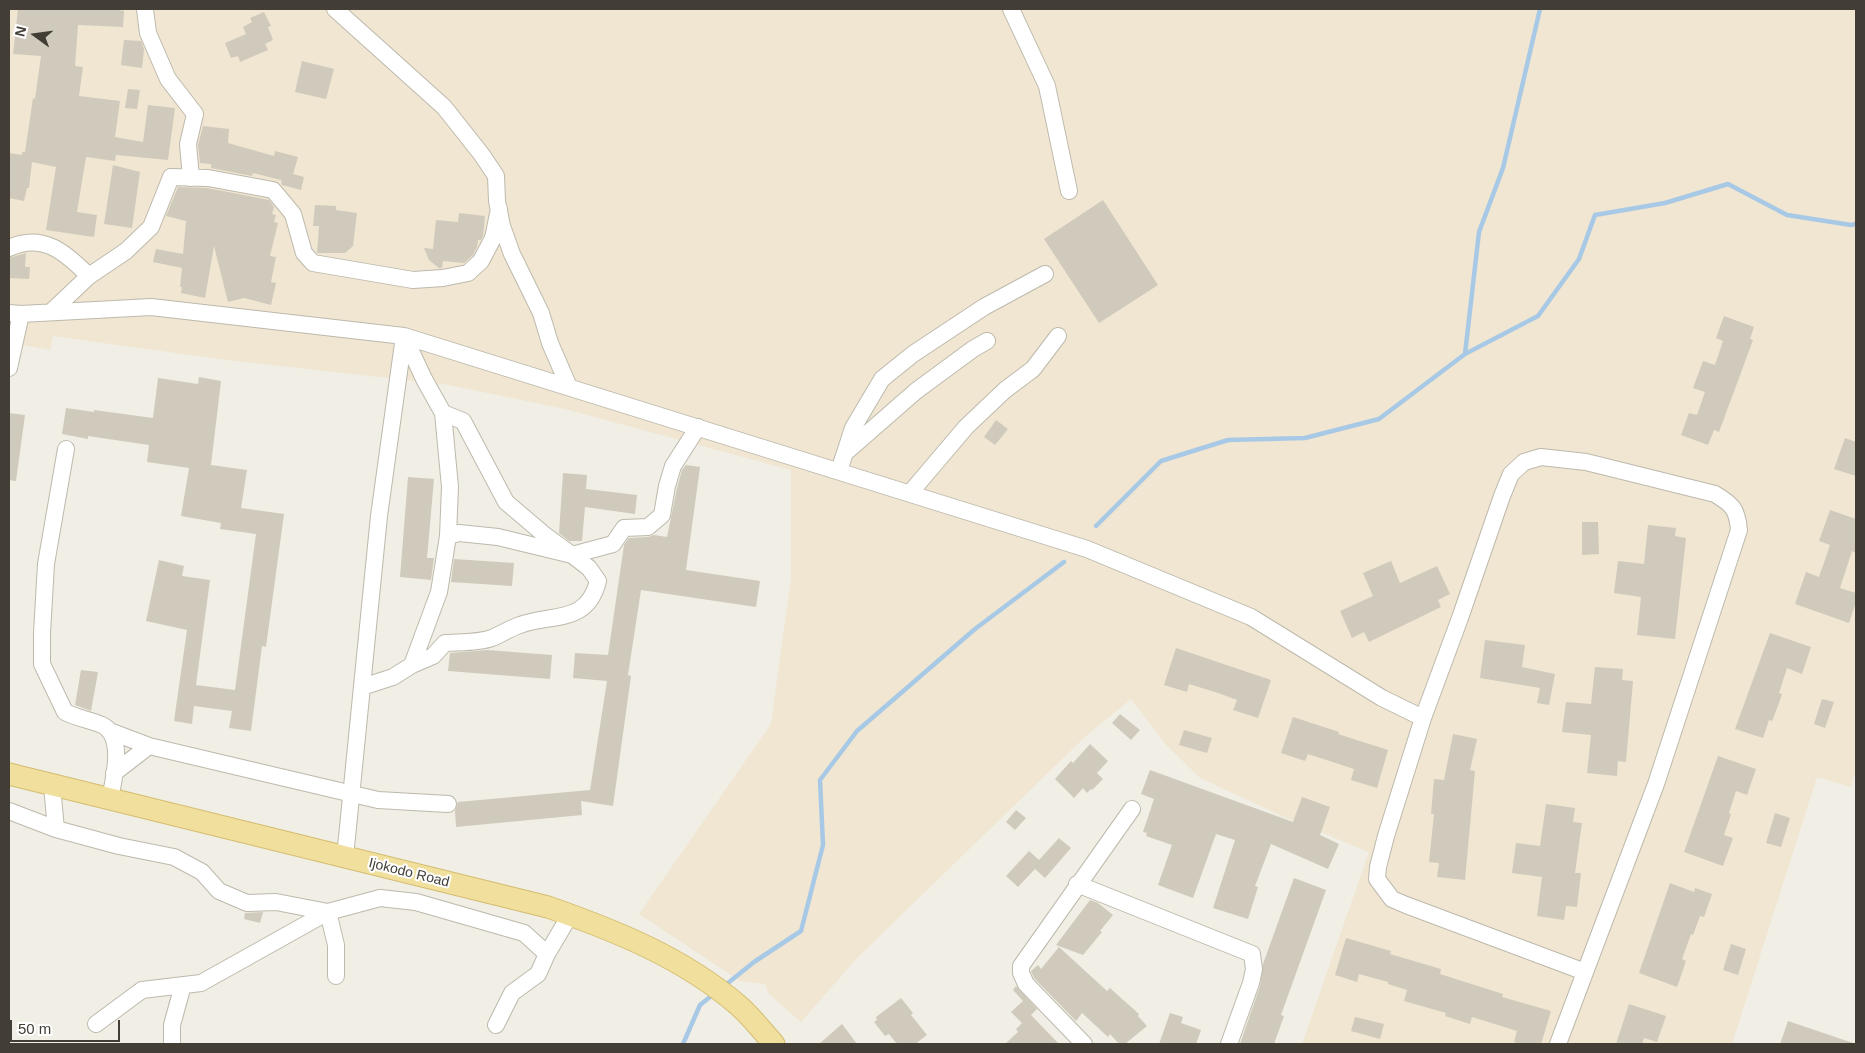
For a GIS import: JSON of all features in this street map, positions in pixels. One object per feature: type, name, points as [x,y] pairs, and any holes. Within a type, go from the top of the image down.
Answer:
[{"type":"main road","name":"Ijokodo Road","points":[[9,774],[548,907],[624,936],[657,952],[700,977],[739,1006],[774,1044]]},
{"type":"street","points":[[145,9],[148,34],[168,79],[195,114],[188,144],[191,178]]},
{"type":"street","points":[[335,9],[444,108],[482,155],[496,176],[499,210],[512,254],[541,313],[550,343],[569,387]]},
{"type":"street","points":[[1011,9],[1046,86],[1069,191]]},
{"type":"street","points":[[51,312],[89,276],[126,251],[151,227],[171,177],[235,182],[273,190],[293,214],[304,253],[313,262],[413,280],[443,278],[468,273],[481,261],[493,238],[499,210]]},
{"type":"street","points":[[9,248],[20,243],[45,243],[71,258],[89,276]]},
{"type":"street","points":[[840,471],[853,428],[882,379],[913,354],[984,307],[1045,274]]},
{"type":"street","points":[[9,368],[15,314],[151,307],[404,336],[1087,549],[1251,617],[1382,698],[1423,718]]},
{"type":"street","points":[[404,336],[424,379],[443,413],[450,487],[448,536],[439,592],[412,665]]},
{"type":"street","points":[[345,856],[379,516],[404,336]]},
{"type":"street","points":[[910,493],[966,427],[1005,390],[1033,369],[1058,336]]},
{"type":"street","points":[[845,453],[916,392],[973,349],[987,341]]},
{"type":"street","points":[[362,687],[393,676],[433,656],[445,643],[490,639],[521,624],[566,616],[587,605],[596,592],[598,581],[589,568],[546,536],[506,502],[463,422],[443,413]]},
{"type":"street","points":[[448,536],[459,533],[498,537],[572,555],[613,544],[624,528],[648,527],[662,515],[673,466],[698,427]]},
{"type":"street","points":[[66,449],[46,564],[42,633],[42,664],[65,712],[104,726],[112,732],[149,746],[378,800],[448,804]]},
{"type":"street","points":[[1558,1044],[1585,972],[1659,774],[1739,530],[1737,514],[1728,502],[1716,494],[1586,462],[1541,457],[1524,462],[1511,474],[1502,496],[1423,718],[1386,836],[1377,879],[1392,899],[1585,972]]},
{"type":"street","points":[[110,799],[116,745],[112,732]]},
{"type":"street","points":[[114,773],[149,746]]},
{"type":"street","points":[[52,786],[56,829]]},
{"type":"street","points":[[1084,1044],[1026,984],[1021,973],[1021,966],[1077,884],[1132,809]]},
{"type":"street","points":[[9,811],[56,829],[119,846],[174,857],[202,872],[219,891],[247,903],[276,902],[328,912]]},
{"type":"street","points":[[1077,884],[1252,954],[1254,969],[1251,983],[1229,1044]]},
{"type":"street","points":[[96,1024],[142,990],[201,982],[328,912],[380,898],[416,902],[524,933],[547,954]]},
{"type":"street","points":[[328,912],[336,945],[336,976]]},
{"type":"street","points":[[496,1025],[512,993],[538,974],[547,954],[570,915]]},
{"type":"street","points":[[172,1044],[172,1025],[183,985]]},
{"type":"shaded area","points":[[9,9],[1856,9],[1856,768],[1851,787],[1817,777],[1732,1044],[1302,1044],[1369,852],[1284,817],[1200,778],[1166,745],[1131,699],[1087,735],[858,957],[801,1022],[769,994],[765,984],[740,981],[639,914],[771,724],[791,578],[791,470],[565,409],[449,385],[219,359],[53,336],[50,350],[9,342]]},
{"type":"building","points":[[18,9],[119,9],[124,11],[123,27],[78,25],[75,66],[83,67],[79,96],[120,101],[115,137],[143,142],[148,105],[175,108],[168,160],[116,155],[115,161],[86,157],[77,212],[97,215],[94,237],[46,230],[56,167],[32,162],[29,188],[27,188],[24,201],[9,198],[9,153],[22,155],[22,152],[25,152],[41,56],[13,54]]},
{"type":"building","points":[[264,12],[271,26],[268,27],[273,40],[265,44],[268,50],[240,62],[238,56],[231,58],[225,43],[246,34],[243,27],[252,22],[250,18]]},
{"type":"building","points":[[124,40],[141,41],[144,49],[142,68],[121,65]]},
{"type":"building","points":[[302,61],[334,69],[326,99],[295,92]]},
{"type":"building","points":[[128,89],[140,90],[137,109],[125,108]]},
{"type":"building","points":[[203,126],[229,129],[228,143],[274,156],[275,151],[298,157],[293,174],[304,177],[301,190],[282,185],[281,180],[253,173],[252,176],[211,168],[211,164],[200,163],[198,145]]},
{"type":"building","points":[[113,165],[140,172],[132,228],[104,224]]},
{"type":"building","points":[[178,187],[207,188],[269,200],[274,207],[272,214],[276,215],[274,222],[278,223],[270,256],[276,257],[271,282],[276,283],[271,305],[244,298],[228,302],[214,246],[205,298],[181,293],[182,268],[153,262],[156,249],[183,254],[186,221],[166,216]]},
{"type":"building","points":[[1103,200],[1158,285],[1099,323],[1044,239]]},
{"type":"building","points":[[315,205],[336,206],[336,210],[357,213],[353,246],[345,253],[317,253],[319,226],[313,226]]},
{"type":"building","points":[[459,213],[485,216],[483,236],[481,240],[478,240],[473,255],[464,263],[443,261],[442,268],[439,268],[429,260],[424,248],[433,249],[436,220],[458,222]]},
{"type":"building","points":[[26,253],[25,267],[30,267],[29,279],[9,278],[9,258]]},
{"type":"building","points":[[1724,316],[1754,327],[1750,339],[1753,340],[1719,432],[1714,430],[1708,445],[1681,435],[1689,413],[1697,415],[1705,392],[1693,388],[1703,361],[1715,365],[1723,341],[1716,338]]},
{"type":"building","points":[[199,377],[221,381],[211,465],[247,470],[241,508],[284,514],[266,647],[262,646],[251,731],[229,728],[232,711],[194,706],[192,724],[174,721],[187,630],[146,621],[159,560],[184,566],[182,576],[210,580],[196,685],[235,690],[256,534],[220,529],[221,523],[181,516],[189,468],[147,462],[149,445],[88,436],[88,439],[62,434],[66,408],[153,418],[158,378],[198,384]]},
{"type":"building","points":[[9,413],[25,415],[16,481],[9,480]]},
{"type":"building","points":[[996,420],[1008,429],[995,445],[984,437]]},
{"type":"building","points":[[1845,438],[1856,442],[1856,476],[1834,469]]},
{"type":"building","points":[[686,465],[700,467],[686,570],[760,581],[756,607],[641,590],[628,675],[631,676],[613,806],[581,801],[582,815],[456,827],[455,811],[458,802],[590,790],[607,681],[573,678],[575,653],[608,655],[624,545],[629,538],[654,535],[667,537],[677,488],[682,470]]},
{"type":"building","points":[[563,473],[587,475],[586,489],[637,495],[635,514],[585,507],[582,541],[569,541],[559,533]]},
{"type":"building","points":[[408,477],[434,479],[427,558],[434,558],[431,580],[400,577]]},
{"type":"building","points":[[1830,510],[1856,519],[1856,553],[1852,551],[1840,588],[1856,593],[1856,602],[1849,623],[1795,604],[1806,572],[1819,577],[1830,545],[1819,541]]},
{"type":"building","points":[[1582,522],[1598,522],[1599,554],[1582,555]]},
{"type":"building","points":[[1648,525],[1676,528],[1675,536],[1686,538],[1675,639],[1637,635],[1641,597],[1614,593],[1618,561],[1644,564]]},
{"type":"building","points":[[454,559],[514,563],[512,586],[451,582]]},
{"type":"building","points":[[1391,561],[1400,583],[1437,566],[1450,594],[1438,600],[1441,607],[1369,642],[1364,632],[1352,638],[1340,611],[1373,596],[1363,573]]},
{"type":"building","points":[[1770,633],[1811,647],[1802,674],[1787,668],[1779,693],[1782,694],[1778,706],[1772,721],[1769,720],[1763,738],[1735,729]]},
{"type":"building","points":[[1485,640],[1525,645],[1522,667],[1555,674],[1549,705],[1537,703],[1540,688],[1480,678]]},
{"type":"building","points":[[1176,648],[1271,680],[1258,718],[1233,710],[1237,700],[1218,693],[1189,684],[1187,692],[1164,685]]},
{"type":"building","points":[[487,650],[552,655],[550,679],[448,671],[450,653]]},
{"type":"building","points":[[1595,667],[1623,669],[1622,680],[1633,681],[1626,762],[1618,761],[1617,776],[1587,773],[1591,735],[1562,732],[1566,702],[1591,704]]},
{"type":"building","points":[[81,670],[98,672],[91,711],[75,705]]},
{"type":"building","points":[[1822,699],[1834,702],[1825,728],[1814,724]]},
{"type":"building","points":[[1120,714],[1140,730],[1131,740],[1112,723]]},
{"type":"building","points":[[1293,717],[1388,750],[1377,788],[1351,780],[1354,769],[1308,754],[1305,761],[1281,753]]},
{"type":"building","points":[[1184,730],[1212,738],[1207,753],[1179,745]]},
{"type":"building","points":[[1453,734],[1477,739],[1470,770],[1475,771],[1465,880],[1437,877],[1439,863],[1429,862],[1434,814],[1431,814],[1434,779],[1444,780]]},
{"type":"building","points":[[1090,744],[1108,761],[1097,773],[1103,779],[1087,793],[1083,788],[1074,798],[1055,779]]},
{"type":"building","points":[[1718,756],[1756,769],[1747,795],[1736,791],[1724,835],[1733,838],[1723,866],[1684,852]]},
{"type":"building","points":[[1150,770],[1293,822],[1302,797],[1330,807],[1320,835],[1339,844],[1328,869],[1271,844],[1255,886],[1258,887],[1248,919],[1213,908],[1235,840],[1216,834],[1193,898],[1158,885],[1172,845],[1146,836],[1147,833],[1143,832],[1154,799],[1141,794]]},
{"type":"building","points":[[1546,804],[1575,808],[1573,822],[1582,823],[1575,873],[1581,873],[1577,907],[1566,906],[1564,920],[1537,916],[1542,877],[1512,873],[1516,843],[1540,846]]},
{"type":"building","points":[[1016,810],[1026,818],[1015,830],[1006,822]]},
{"type":"building","points":[[1775,813],[1790,818],[1781,847],[1766,843]]},
{"type":"building","points":[[1059,838],[1071,848],[1045,878],[1035,869],[1018,887],[1006,876],[1029,851],[1039,860]]},
{"type":"building","points":[[1294,878],[1326,890],[1281,1015],[1284,1016],[1274,1044],[1240,1044],[1260,986],[1263,964]]},
{"type":"building","points":[[1670,883],[1694,892],[1695,888],[1712,894],[1704,917],[1700,916],[1693,935],[1691,934],[1682,959],[1686,961],[1677,987],[1639,973]]},
{"type":"building","points":[[1090,900],[1098,903],[1113,915],[1100,931],[1102,932],[1083,955],[1056,945]]},
{"type":"building","points":[[263,912],[260,923],[244,919],[245,913]]},
{"type":"building","points":[[1346,938],[1391,951],[1390,954],[1441,969],[1440,974],[1503,994],[1502,997],[1551,1011],[1541,1044],[1514,1042],[1517,1031],[1472,1017],[1470,1024],[1445,1016],[1446,1013],[1404,1001],[1407,990],[1388,984],[1388,982],[1359,974],[1357,982],[1335,975]]},
{"type":"building","points":[[1731,944],[1746,949],[1738,975],[1723,970]]},
{"type":"building","points":[[1059,947],[1107,991],[1110,988],[1139,1014],[1138,1016],[1147,1026],[1125,1044],[1119,1044],[1110,1034],[1108,1037],[1082,1013],[1076,1021],[1034,978],[1031,971],[1038,965],[1041,969]]},
{"type":"building","points":[[1016,986],[1037,1009],[1031,1015],[1059,1044],[1005,1044],[1018,1032],[1016,1029],[1022,1023],[1011,1012],[1023,1001],[1013,990]]},
{"type":"building","points":[[901,998],[913,1013],[911,1015],[927,1035],[915,1044],[897,1044],[889,1034],[885,1036],[874,1022],[877,1020],[876,1017]]},
{"type":"building","points":[[1629,1004],[1666,1016],[1657,1042],[1644,1038],[1642,1044],[1616,1044]]},
{"type":"building","points":[[1170,1013],[1183,1017],[1181,1023],[1201,1030],[1196,1044],[1159,1044]]},
{"type":"building","points":[[1355,1017],[1384,1024],[1380,1039],[1351,1031]]},
{"type":"building","points":[[1788,1021],[1853,1043],[1780,1044]]},
{"type":"building","points":[[842,1024],[857,1044],[819,1044]]},
{"type":"waterway","points":[[1465,354],[1479,232],[1503,168],[1540,9]]},
{"type":"waterway","points":[[1096,526],[1161,461],[1228,440],[1305,438],[1379,419],[1465,354],[1538,316],[1579,259],[1595,215],[1665,203],[1728,184],[1787,215],[1851,225],[1856,224]]},
{"type":"waterway","points":[[723,987],[754,962],[801,931],[823,845],[820,780],[857,731],[975,629],[1064,562]]},
{"type":"waterway","points":[[683,1044],[700,1005],[715,993]]}]
